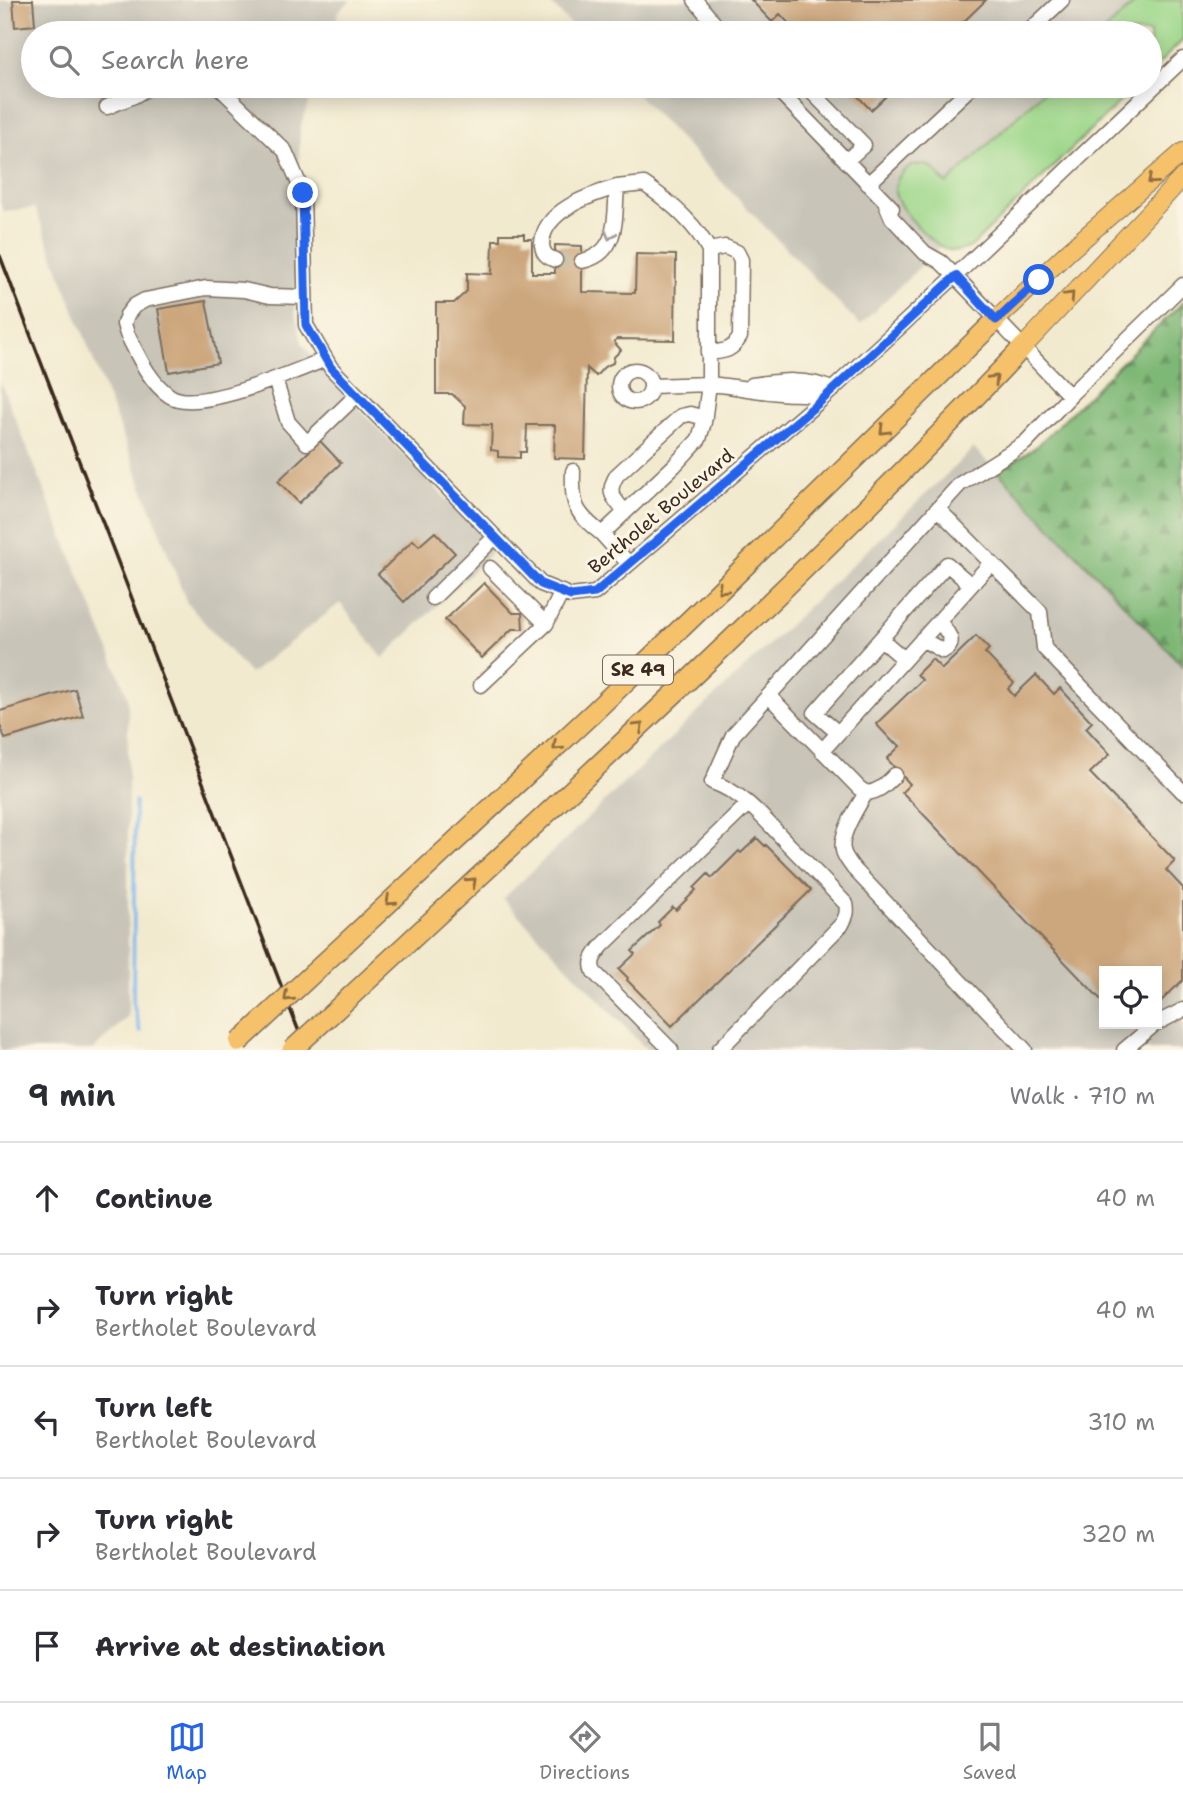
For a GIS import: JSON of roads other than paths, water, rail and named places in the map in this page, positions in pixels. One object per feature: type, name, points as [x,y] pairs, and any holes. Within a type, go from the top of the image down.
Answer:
[{"type":"highway","name":"SR 49","points":[[235,1046],[698,612],[996,320]]},
{"type":"highway","name":"SR 49","points":[[292,1050],[734,635],[936,437],[1024,346]]},
{"type":"main road","name":"SR 49","points":[[996,320],[1069,251],[1183,152]]},
{"type":"main road","name":"SR 49","points":[[1024,346],[1183,177]]},
{"type":"street","points":[[695,0],[712,21]]},
{"type":"street","points":[[1040,21],[1062,0]]},
{"type":"street","name":"Bertholet Boulevard","points":[[1162,79],[1183,59]]},
{"type":"street","points":[[107,107],[129,98]]},
{"type":"street","name":"Bertholet Boulevard","points":[[230,98],[285,151],[303,193],[306,325],[331,368],[541,584],[571,596],[595,593],[827,395],[1142,98]]},
{"type":"street","points":[[786,98],[886,204],[892,218],[925,253],[941,262],[956,276],[1070,395]]},
{"type":"street","points":[[818,98],[864,145],[846,161]]},
{"type":"street","points":[[868,184],[959,98]]},
{"type":"street","points":[[555,260],[546,257],[542,250],[542,236],[547,224],[557,214],[577,203],[600,192],[626,185],[645,184],[660,195],[701,235],[709,250],[709,384],[705,418],[699,439],[602,534]]},
{"type":"street","points":[[582,261],[596,258],[611,240],[617,187]]},
{"type":"street","points":[[708,353],[727,351],[735,346],[740,337],[741,260],[737,252],[725,247],[709,250]]},
{"type":"street","points":[[719,1050],[842,924],[848,910],[846,904],[739,795],[712,782],[733,735],[960,484],[1026,443],[1070,395],[1183,285]]},
{"type":"street","points":[[305,297],[270,296],[244,290],[206,288],[145,300],[134,306],[124,324],[127,334],[159,388],[172,398],[184,401],[216,398],[326,359]]},
{"type":"street","points":[[275,379],[288,422],[307,443],[357,395]]},
{"type":"street","points":[[652,386],[709,384],[781,393],[827,395]]},
{"type":"street","points":[[625,512],[611,495],[611,485],[617,474],[681,416],[690,414],[705,418]]},
{"type":"street","points":[[573,471],[572,498],[578,511],[629,564]]},
{"type":"street","points":[[938,509],[1040,612],[1044,648],[1183,792]]},
{"type":"street","points":[[433,598],[495,537]]},
{"type":"street","points":[[822,751],[991,563]]},
{"type":"street","points":[[838,733],[815,713],[947,564],[971,585]]},
{"type":"street","points":[[490,568],[546,624]]},
{"type":"street","points":[[481,685],[546,624],[562,592]]},
{"type":"street","points":[[922,639],[943,650],[950,646],[950,637],[939,621]]},
{"type":"street","points":[[881,639],[904,659]]},
{"type":"street","points":[[769,696],[866,793],[882,789],[895,775]]},
{"type":"street","points":[[866,793],[843,838],[842,847],[846,858],[1026,1050]]},
{"type":"street","points":[[671,1050],[594,972],[592,961],[602,946],[748,804]]},
{"type":"street","points":[[1162,1020],[1183,1010]]},
{"type":"street","points":[[1124,1050],[1149,1029]]},
{"type":"waterway","points":[[135,801],[133,1002],[140,1031]]},
{"type":"tunnel","points":[[555,260],[582,261]]},
{"type":"railway","points":[[0,256],[306,1050]]}]
